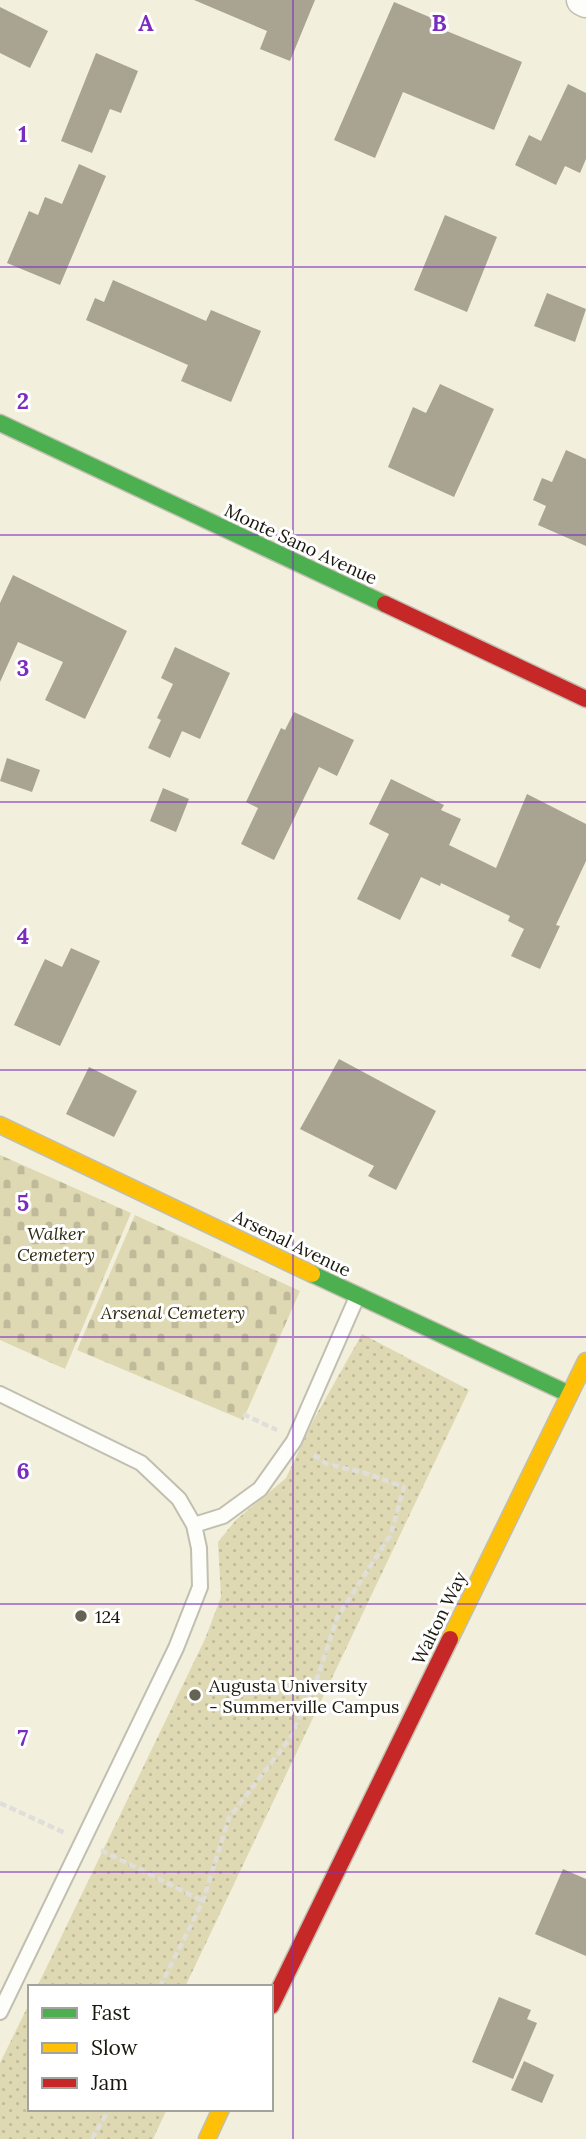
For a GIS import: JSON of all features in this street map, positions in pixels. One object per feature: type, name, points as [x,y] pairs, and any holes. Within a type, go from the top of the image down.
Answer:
[{"type":"street","name":"Monte Sano Avenue","points":[[0,424],[586,699]]},
{"type":"street","name":"Arsenal Avenue","points":[[0,1125],[569,1394]]},
{"type":"street","name":"Walton Way","points":[[273,2002],[569,1394],[582,1378],[586,1361]]},
{"type":"street","points":[[207,2139],[220,2111]]},
{"type":"lane","points":[[194,1525],[223,1516],[260,1489],[267,1480],[294,1441],[358,1296]]},
{"type":"lane","points":[[0,1394],[141,1463],[179,1499],[194,1525],[200,1587],[176,1648],[0,2012]]},
{"type":"path","points":[[243,1414],[274,1427],[285,1435]]},
{"type":"path","points":[[161,1985],[203,1901],[229,1818],[291,1737],[318,1676],[337,1618],[391,1534],[404,1487],[365,1473],[327,1464],[308,1451]]},
{"type":"path","points":[[0,1803],[66,1833]]},
{"type":"path","points":[[101,1850],[203,1901]]},
{"type":"path","points":[[92,2139],[108,2111]]},
{"type":"green space","name":"Walker Cemetery","points":[[0,1155],[131,1213],[65,1369],[0,1340]]},
{"type":"green space","name":"Arsenal Cemetery","points":[[135,1215],[300,1291],[243,1420],[77,1350]]},
{"type":"green space","points":[[362,1334],[469,1390],[186,1985],[38,1985],[205,1639],[221,1597],[218,1542],[236,1520],[286,1478],[314,1419]]},
{"type":"green space","points":[[28,2006],[28,2111],[166,2111],[153,2139],[0,2139],[0,2063]]},
{"type":"building","points":[[194,0],[315,0],[290,61],[260,49],[267,31]]},
{"type":"building","points":[[394,2],[434,19],[432,25],[522,62],[494,130],[403,92],[375,158],[334,140]]},
{"type":"building","points":[[0,7],[48,31],[30,68],[0,53]]},
{"type":"building","points":[[96,53],[138,71],[121,113],[110,109],[92,153],[61,141]]},
{"type":"building","points":[[568,84],[586,93],[586,159],[580,173],[565,166],[556,185],[515,165],[529,135],[541,141]]},
{"type":"building","points":[[79,164],[106,176],[60,285],[7,263],[29,211],[38,215],[45,197],[62,204]]},
{"type":"building","points":[[445,215],[497,237],[467,312],[414,290]]},
{"type":"building","points":[[113,280],[206,321],[211,310],[261,331],[231,402],[181,381],[188,365],[86,320],[95,298],[104,302]]},
{"type":"building","points":[[547,293],[586,309],[575,342],[534,326]]},
{"type":"building","points":[[440,384],[494,409],[454,497],[388,467],[413,407],[426,413]]},
{"type":"building","points":[[566,450],[586,459],[586,546],[538,525],[546,506],[533,500],[542,478],[552,482]]},
{"type":"building","points":[[13,575],[127,631],[85,719],[45,700],[63,662],[18,642],[0,682],[0,603]]},
{"type":"building","points":[[175,647],[230,673],[200,739],[182,731],[170,758],[148,748],[161,720],[157,718],[173,684],[161,678]]},
{"type":"building","points":[[294,712],[354,740],[337,776],[319,767],[274,860],[241,844],[258,808],[246,802],[281,728],[285,730]]},
{"type":"building","points":[[7,758],[40,770],[32,792],[0,781]]},
{"type":"building","points":[[391,779],[444,805],[441,810],[461,819],[449,845],[496,868],[527,794],[586,824],[586,861],[556,925],[560,926],[540,969],[511,956],[524,929],[508,921],[510,916],[441,883],[440,886],[421,877],[400,920],[357,899],[389,834],[369,824]]},
{"type":"building","points":[[163,788],[189,799],[176,832],[150,821]]},
{"type":"building","points":[[71,948],[100,961],[60,1046],[14,1025],[45,959],[62,967]]},
{"type":"building","points":[[339,1059],[436,1111],[396,1190],[368,1176],[374,1166],[300,1129]]},
{"type":"building","points":[[89,1067],[137,1091],[114,1137],[66,1114]]},
{"type":"building","points":[[563,1869],[586,1879],[586,1956],[535,1934]]},
{"type":"building","points":[[499,1997],[531,2010],[527,2019],[537,2023],[513,2079],[472,2062]]},
{"type":"building","points":[[524,2061],[554,2075],[542,2103],[511,2090]]},
{"type":"traffic: fast","points":[[0,423],[385,604]]},
{"type":"traffic: fast","points":[[312,1274],[569,1394]]},
{"type":"traffic: slow","points":[[0,1125],[312,1274]]},
{"type":"traffic: slow","points":[[450,1639],[586,1361]]},
{"type":"traffic: slow","points":[[207,2139],[220,2111]]},
{"type":"traffic: jam","points":[[385,604],[586,699]]},
{"type":"traffic: jam","points":[[273,2002],[450,1639]]},
{"type":"place","name":"124","points":[[81,1616]]},
{"type":"place","name":"Augusta University - Summerville Campus","points":[[195,1695]]}]
